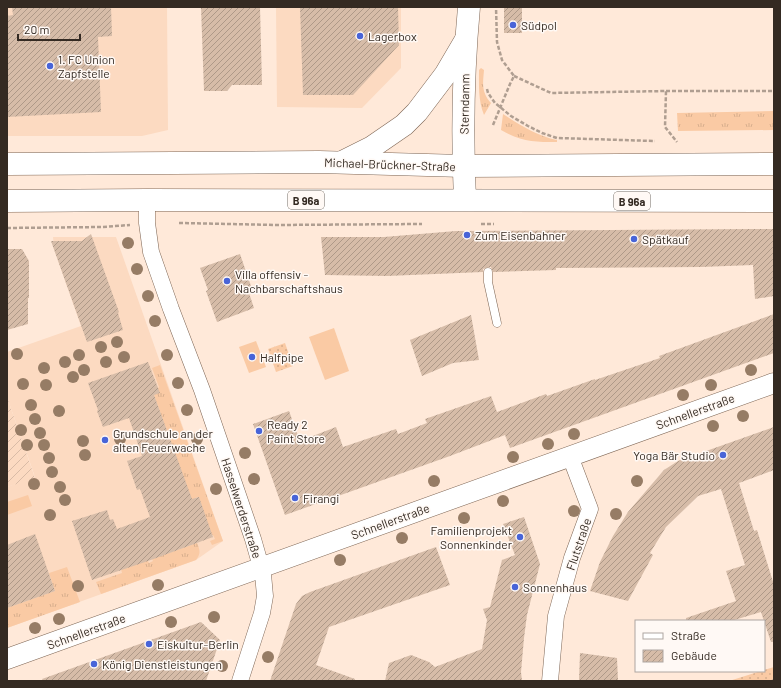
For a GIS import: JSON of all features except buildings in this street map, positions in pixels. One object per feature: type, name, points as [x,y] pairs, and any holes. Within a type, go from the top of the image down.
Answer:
[{"type":"main road","name":"Sterndamm","points":[[465,200],[463,166],[463,114],[469,7]]},
{"type":"main road","points":[[342,162],[372,147],[418,112],[445,75],[466,40]]},
{"type":"main road","name":"Michael-Brückner-Straße","points":[[7,164],[342,162],[463,166],[774,164]]},
{"type":"main road","name":"B 96a","points":[[7,201],[774,201]]},
{"type":"street","name":"Hasselwerderstraße","points":[[147,200],[147,223],[151,252],[171,310],[202,390],[253,539],[263,574],[265,596],[262,613],[240,681]]},
{"type":"street","name":"Schnellerstraße","points":[[7,659],[774,383]]},
{"type":"street","name":"Flutstraße","points":[[550,681],[556,616],[572,558],[590,510],[570,456]]},
{"type":"lane","points":[[488,272],[488,282],[497,322]]},
{"type":"path","points":[[496,7],[497,42],[502,60],[514,76],[551,93],[774,91]]},
{"type":"path","points":[[493,125],[514,76]]},
{"type":"path","points":[[487,88],[490,98],[494,103],[511,116],[542,133],[557,138],[662,142]]},
{"type":"path","points":[[666,91],[665,127],[677,142]]},
{"type":"path","points":[[7,228],[102,227],[147,223]]},
{"type":"shaded area","points":[[7,7],[167,7],[168,130],[142,136],[7,136]]},
{"type":"shaded area","points":[[276,7],[401,7],[401,68],[362,108],[277,107]]},
{"type":"shaded area","name":"Grundschule an der alten Feuerwache","points":[[53,237],[116,237],[223,541],[196,560],[7,628],[7,487],[35,477],[7,397],[7,352],[81,326],[54,249]]},
{"type":"shaded area","points":[[7,397],[35,478],[7,487]]},
{"type":"green space","points":[[481,68],[484,70],[484,91],[491,103],[484,115],[479,92],[479,70]]},
{"type":"green space","points":[[774,111],[774,130],[678,131],[677,113]]},
{"type":"green space","points":[[503,114],[529,130],[557,140],[557,142],[528,140],[508,134],[501,130]]},
{"type":"green space","points":[[334,328],[349,371],[325,380],[309,337]]},
{"type":"green space","name":"Halfpipe","points":[[256,341],[266,367],[249,373],[239,347]]},
{"type":"green space","points":[[285,343],[293,366],[276,372],[268,349]]},
{"type":"green space","points":[[160,365],[223,541],[212,545],[210,541],[215,539],[213,535],[211,535],[199,497],[192,501],[154,395],[159,387],[152,368]]},
{"type":"green space","points":[[28,495],[32,506],[7,515],[7,502]]},
{"type":"green space","points":[[197,543],[200,552],[196,560],[101,594],[96,582],[122,573],[121,569],[147,559],[149,563],[153,561],[152,559]]},
{"type":"green space","points":[[67,567],[80,602],[7,628],[7,608],[55,591],[49,573]]},
{"type":"green space","points":[[774,667],[774,681],[729,681],[758,672],[765,672],[765,670]]},
{"type":"place","name":"Südpol","points":[[513,25]]},
{"type":"place","name":"Lagerbox","points":[[360,36]]},
{"type":"place","name":"1. FC Union Zapfstelle","points":[[50,66]]},
{"type":"place","name":"Zum Eisenbahner","points":[[467,235]]},
{"type":"place","name":"Spätkauf","points":[[634,239]]},
{"type":"place","name":"Villa offensiv - Nachbarschaftshaus","points":[[227,281]]},
{"type":"place","name":"Halfpipe","points":[[252,357]]},
{"type":"place","name":"Ready 2 Paint Store","points":[[259,431]]},
{"type":"place","name":"Grundschule an der alten Feuerwache","points":[[105,440]]},
{"type":"place","name":"Yoga Bär Studio","points":[[723,455]]},
{"type":"place","name":"Firangi","points":[[295,498]]},
{"type":"place","name":"Familienprojekt Sonnenkinder","points":[[520,537]]},
{"type":"place","name":"Sonnenhaus","points":[[515,587]]},
{"type":"place","name":"Eiskultur-Berlin","points":[[149,644]]},
{"type":"place","name":"König Dienstleistungen","points":[[94,664]]}]
